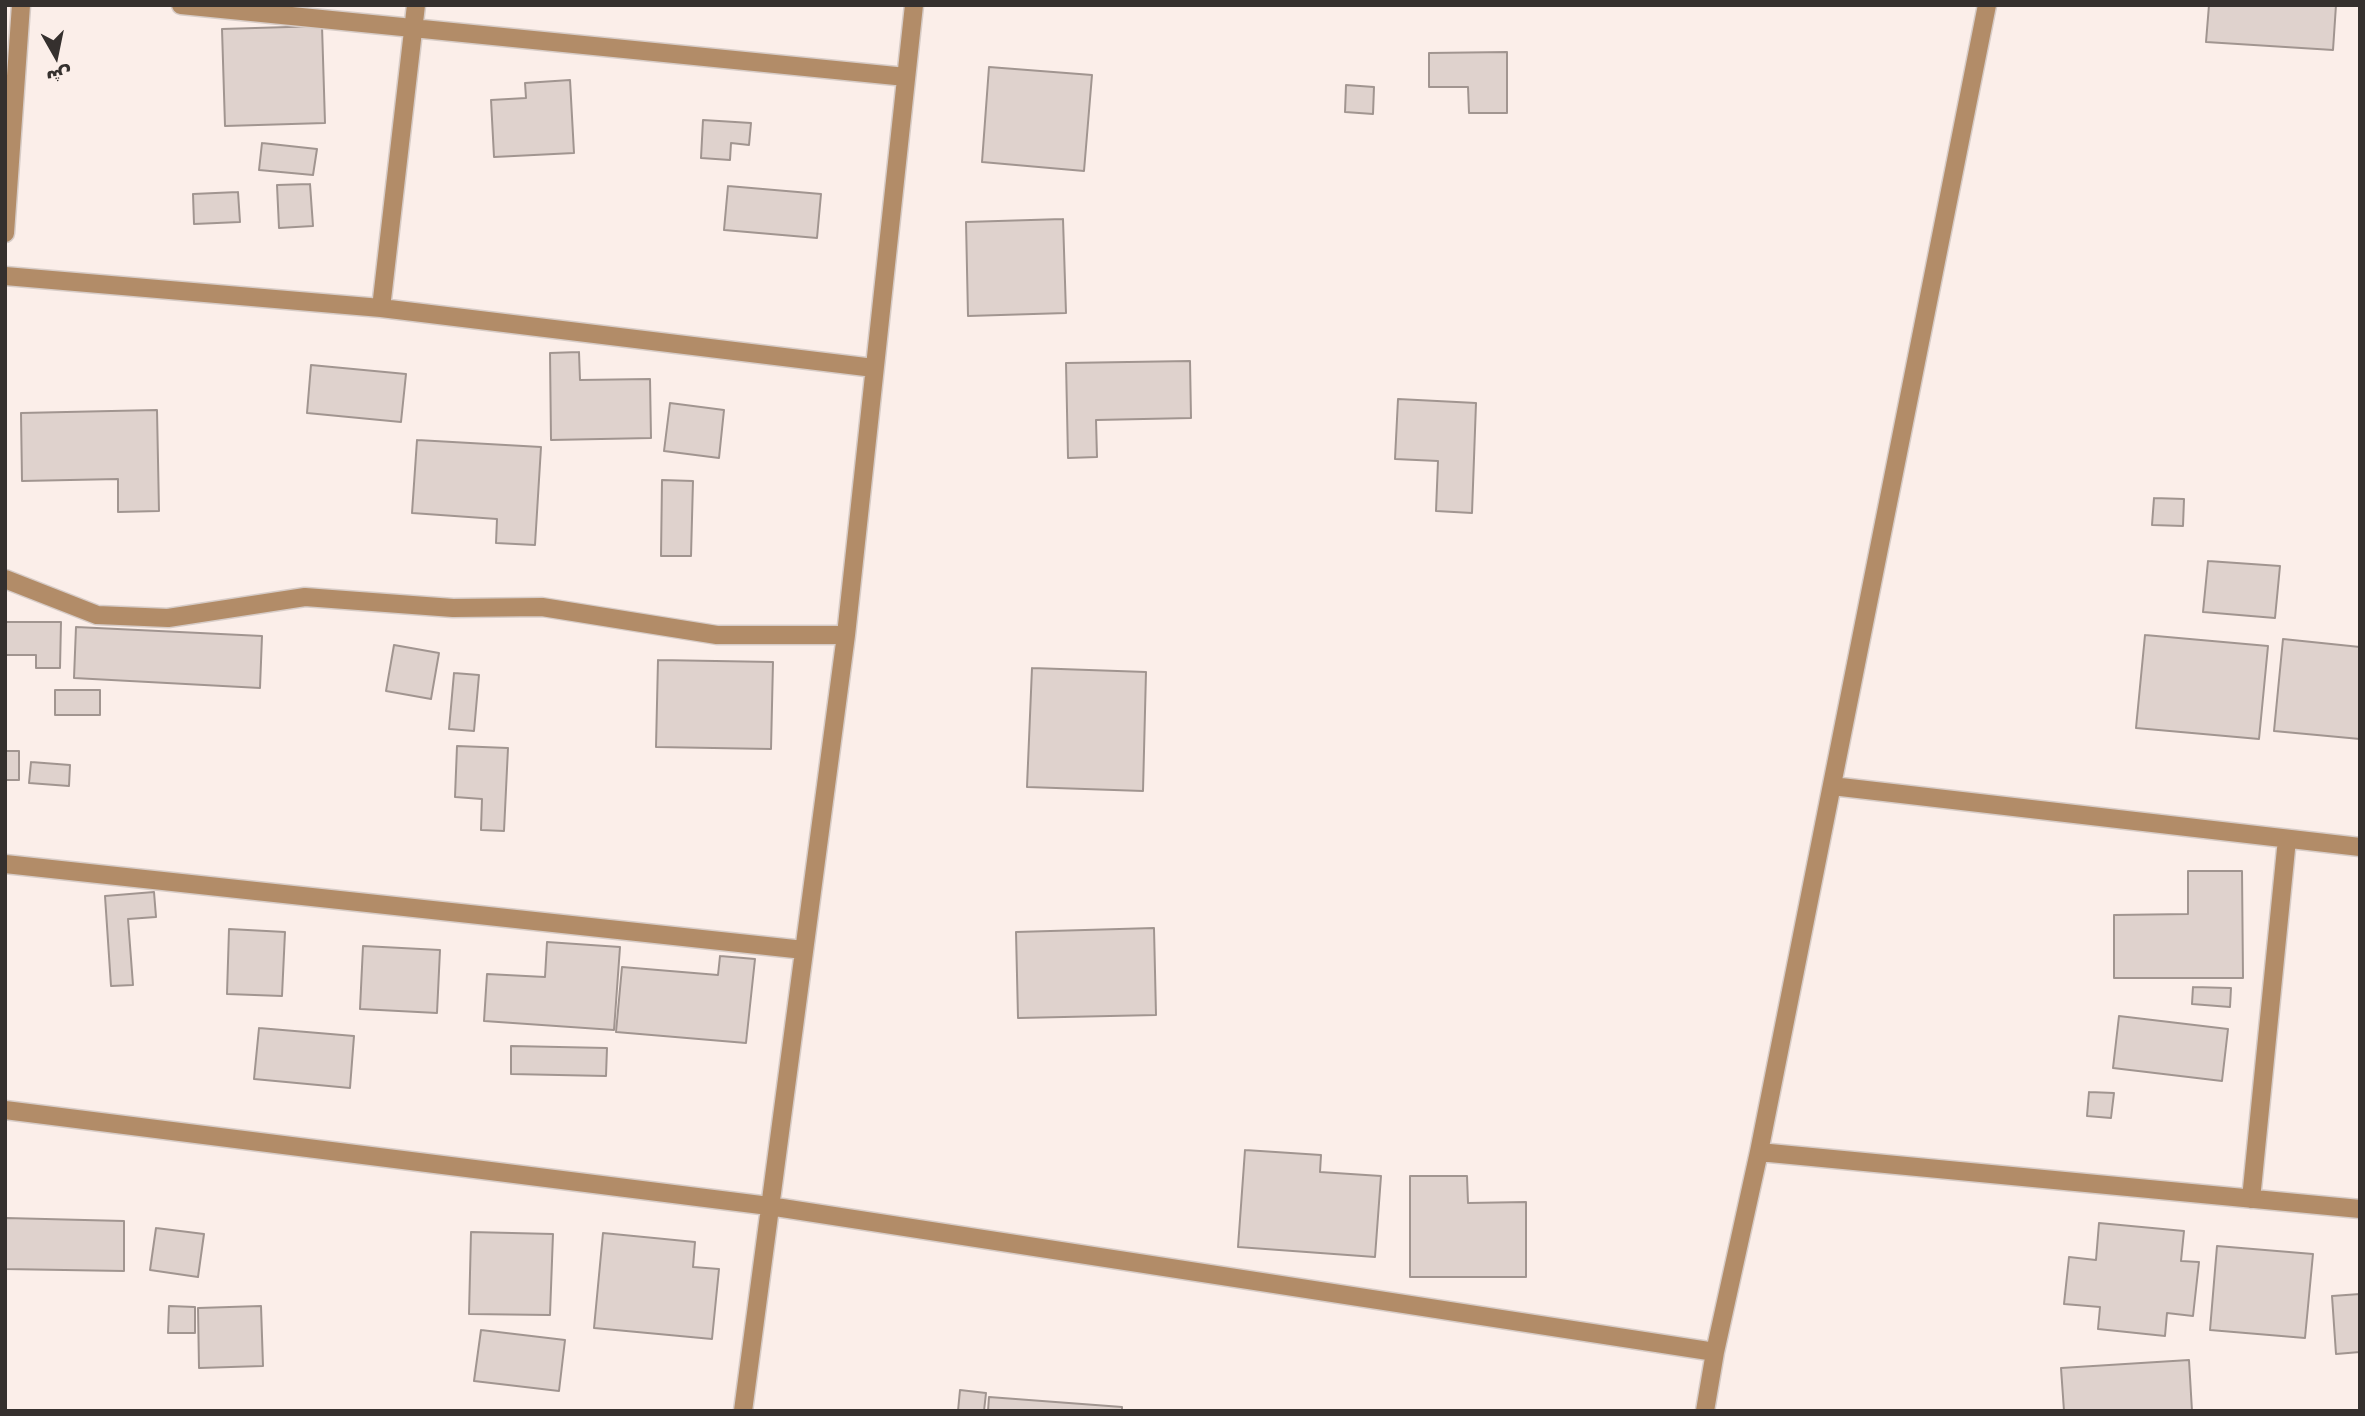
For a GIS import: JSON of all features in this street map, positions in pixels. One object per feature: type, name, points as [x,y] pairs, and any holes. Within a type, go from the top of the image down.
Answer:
[{"type":"street","points":[[5,233],[21,5]]},
{"type":"street","points":[[181,5],[906,77]]},
{"type":"street","points":[[380,308],[416,5]]},
{"type":"street","points":[[743,1411],[846,635],[914,5]]},
{"type":"street","points":[[1705,1411],[1987,5]]},
{"type":"street","points":[[5,276],[380,308],[874,368]]},
{"type":"street","points":[[5,579],[97,615],[168,618],[305,597],[453,608],[542,607],[717,635],[846,635]]},
{"type":"street","points":[[1832,786],[2360,847]]},
{"type":"street","points":[[2251,1199],[2287,839]]},
{"type":"street","points":[[5,864],[804,950]]},
{"type":"street","points":[[5,1110],[769,1206],[1715,1352]]},
{"type":"street","points":[[1759,1152],[2360,1209]]},
{"type":"building","points":[[2209,5],[2336,5],[2333,50],[2206,42]]},
{"type":"building","points":[[322,26],[325,123],[225,126],[222,29]]},
{"type":"building","points":[[1507,52],[1507,113],[1469,113],[1468,87],[1429,87],[1429,53]]},
{"type":"building","points":[[989,67],[1092,75],[1084,171],[982,162]]},
{"type":"building","points":[[570,80],[574,153],[494,157],[491,100],[526,98],[525,83]]},
{"type":"building","points":[[1346,85],[1374,87],[1373,114],[1345,112]]},
{"type":"building","points":[[703,120],[751,123],[749,145],[731,143],[730,160],[701,158]]},
{"type":"building","points":[[262,143],[317,149],[313,175],[259,170]]},
{"type":"building","points":[[310,184],[313,226],[279,228],[277,185]]},
{"type":"building","points":[[728,186],[821,194],[817,238],[724,230]]},
{"type":"building","points":[[238,192],[240,222],[194,224],[193,194]]},
{"type":"building","points":[[1063,219],[1066,313],[968,316],[966,222]]},
{"type":"building","points":[[579,352],[580,380],[650,379],[651,438],[551,440],[550,353]]},
{"type":"building","points":[[1190,361],[1191,418],[1096,420],[1097,457],[1068,458],[1066,363]]},
{"type":"building","points":[[311,365],[406,374],[401,422],[307,413]]},
{"type":"building","points":[[1398,399],[1476,403],[1472,513],[1436,511],[1438,461],[1395,459]]},
{"type":"building","points":[[670,403],[724,410],[719,458],[664,451]]},
{"type":"building","points":[[157,410],[159,511],[118,512],[118,479],[22,481],[21,413]]},
{"type":"building","points":[[417,440],[541,447],[535,545],[496,543],[497,519],[412,513]]},
{"type":"building","points":[[662,480],[693,481],[691,556],[661,556]]},
{"type":"building","points":[[2154,498],[2184,499],[2183,526],[2152,525]]},
{"type":"building","points":[[2208,561],[2280,566],[2275,618],[2203,612]]},
{"type":"building","points":[[5,622],[61,622],[60,668],[36,668],[36,655],[5,655]]},
{"type":"building","points":[[76,627],[262,636],[260,688],[74,678]]},
{"type":"building","points":[[2145,635],[2268,646],[2259,739],[2136,728]]},
{"type":"building","points":[[2283,639],[2360,647],[2360,739],[2274,731]]},
{"type":"building","points":[[394,645],[439,653],[431,699],[386,691]]},
{"type":"building","points":[[658,660],[773,662],[771,749],[656,747]]},
{"type":"building","points":[[1032,668],[1146,672],[1143,791],[1027,787]]},
{"type":"building","points":[[454,673],[479,675],[474,731],[449,729]]},
{"type":"building","points":[[55,690],[100,690],[100,715],[55,715]]},
{"type":"building","points":[[457,746],[508,748],[504,831],[481,830],[482,799],[455,797]]},
{"type":"building","points":[[5,751],[19,751],[19,780],[5,780]]},
{"type":"building","points":[[31,762],[70,765],[69,786],[29,783]]},
{"type":"building","points":[[2188,871],[2242,871],[2243,978],[2114,978],[2114,915],[2188,914]]},
{"type":"building","points":[[154,892],[156,917],[128,919],[133,985],[111,986],[105,896]]},
{"type":"building","points":[[1154,928],[1156,1015],[1018,1018],[1016,932]]},
{"type":"building","points":[[229,929],[285,932],[282,996],[227,994]]},
{"type":"building","points":[[547,942],[620,947],[614,1030],[484,1021],[487,974],[545,977]]},
{"type":"building","points":[[363,946],[440,950],[437,1013],[360,1009]]},
{"type":"building","points":[[720,956],[755,959],[746,1043],[616,1032],[622,967],[718,975]]},
{"type":"building","points":[[2193,987],[2231,988],[2230,1007],[2192,1004]]},
{"type":"building","points":[[2119,1016],[2228,1029],[2222,1081],[2113,1068]]},
{"type":"building","points":[[259,1028],[354,1036],[350,1088],[254,1079]]},
{"type":"building","points":[[511,1046],[607,1048],[606,1076],[511,1074]]},
{"type":"building","points":[[2089,1092],[2114,1093],[2111,1118],[2087,1116]]},
{"type":"building","points":[[1245,1150],[1321,1155],[1320,1172],[1381,1176],[1375,1257],[1238,1247]]},
{"type":"building","points":[[1410,1176],[1467,1176],[1468,1203],[1526,1202],[1526,1277],[1410,1277]]},
{"type":"building","points":[[6,1218],[124,1221],[124,1271],[5,1269]]},
{"type":"building","points":[[2099,1223],[2184,1231],[2181,1261],[2199,1262],[2193,1316],[2167,1313],[2165,1336],[2098,1329],[2100,1307],[2064,1304],[2069,1257],[2096,1260]]},
{"type":"building","points":[[156,1228],[204,1234],[198,1277],[150,1270]]},
{"type":"building","points":[[471,1232],[553,1234],[550,1315],[469,1314]]},
{"type":"building","points":[[603,1233],[695,1242],[693,1267],[719,1269],[712,1339],[594,1328]]},
{"type":"building","points":[[2217,1246],[2313,1254],[2305,1338],[2210,1330]]},
{"type":"building","points":[[2360,1294],[2360,1352],[2336,1354],[2332,1296]]},
{"type":"building","points":[[169,1306],[195,1307],[195,1333],[168,1333]]},
{"type":"building","points":[[261,1306],[263,1366],[199,1368],[198,1308]]},
{"type":"building","points":[[481,1330],[565,1340],[559,1391],[474,1381]]},
{"type":"building","points":[[2189,1360],[2192,1411],[2064,1411],[2061,1368]]},
{"type":"building","points":[[960,1390],[986,1393],[984,1411],[958,1411]]},
{"type":"building","points":[[989,1397],[1122,1407],[1122,1411],[988,1411]]}]
